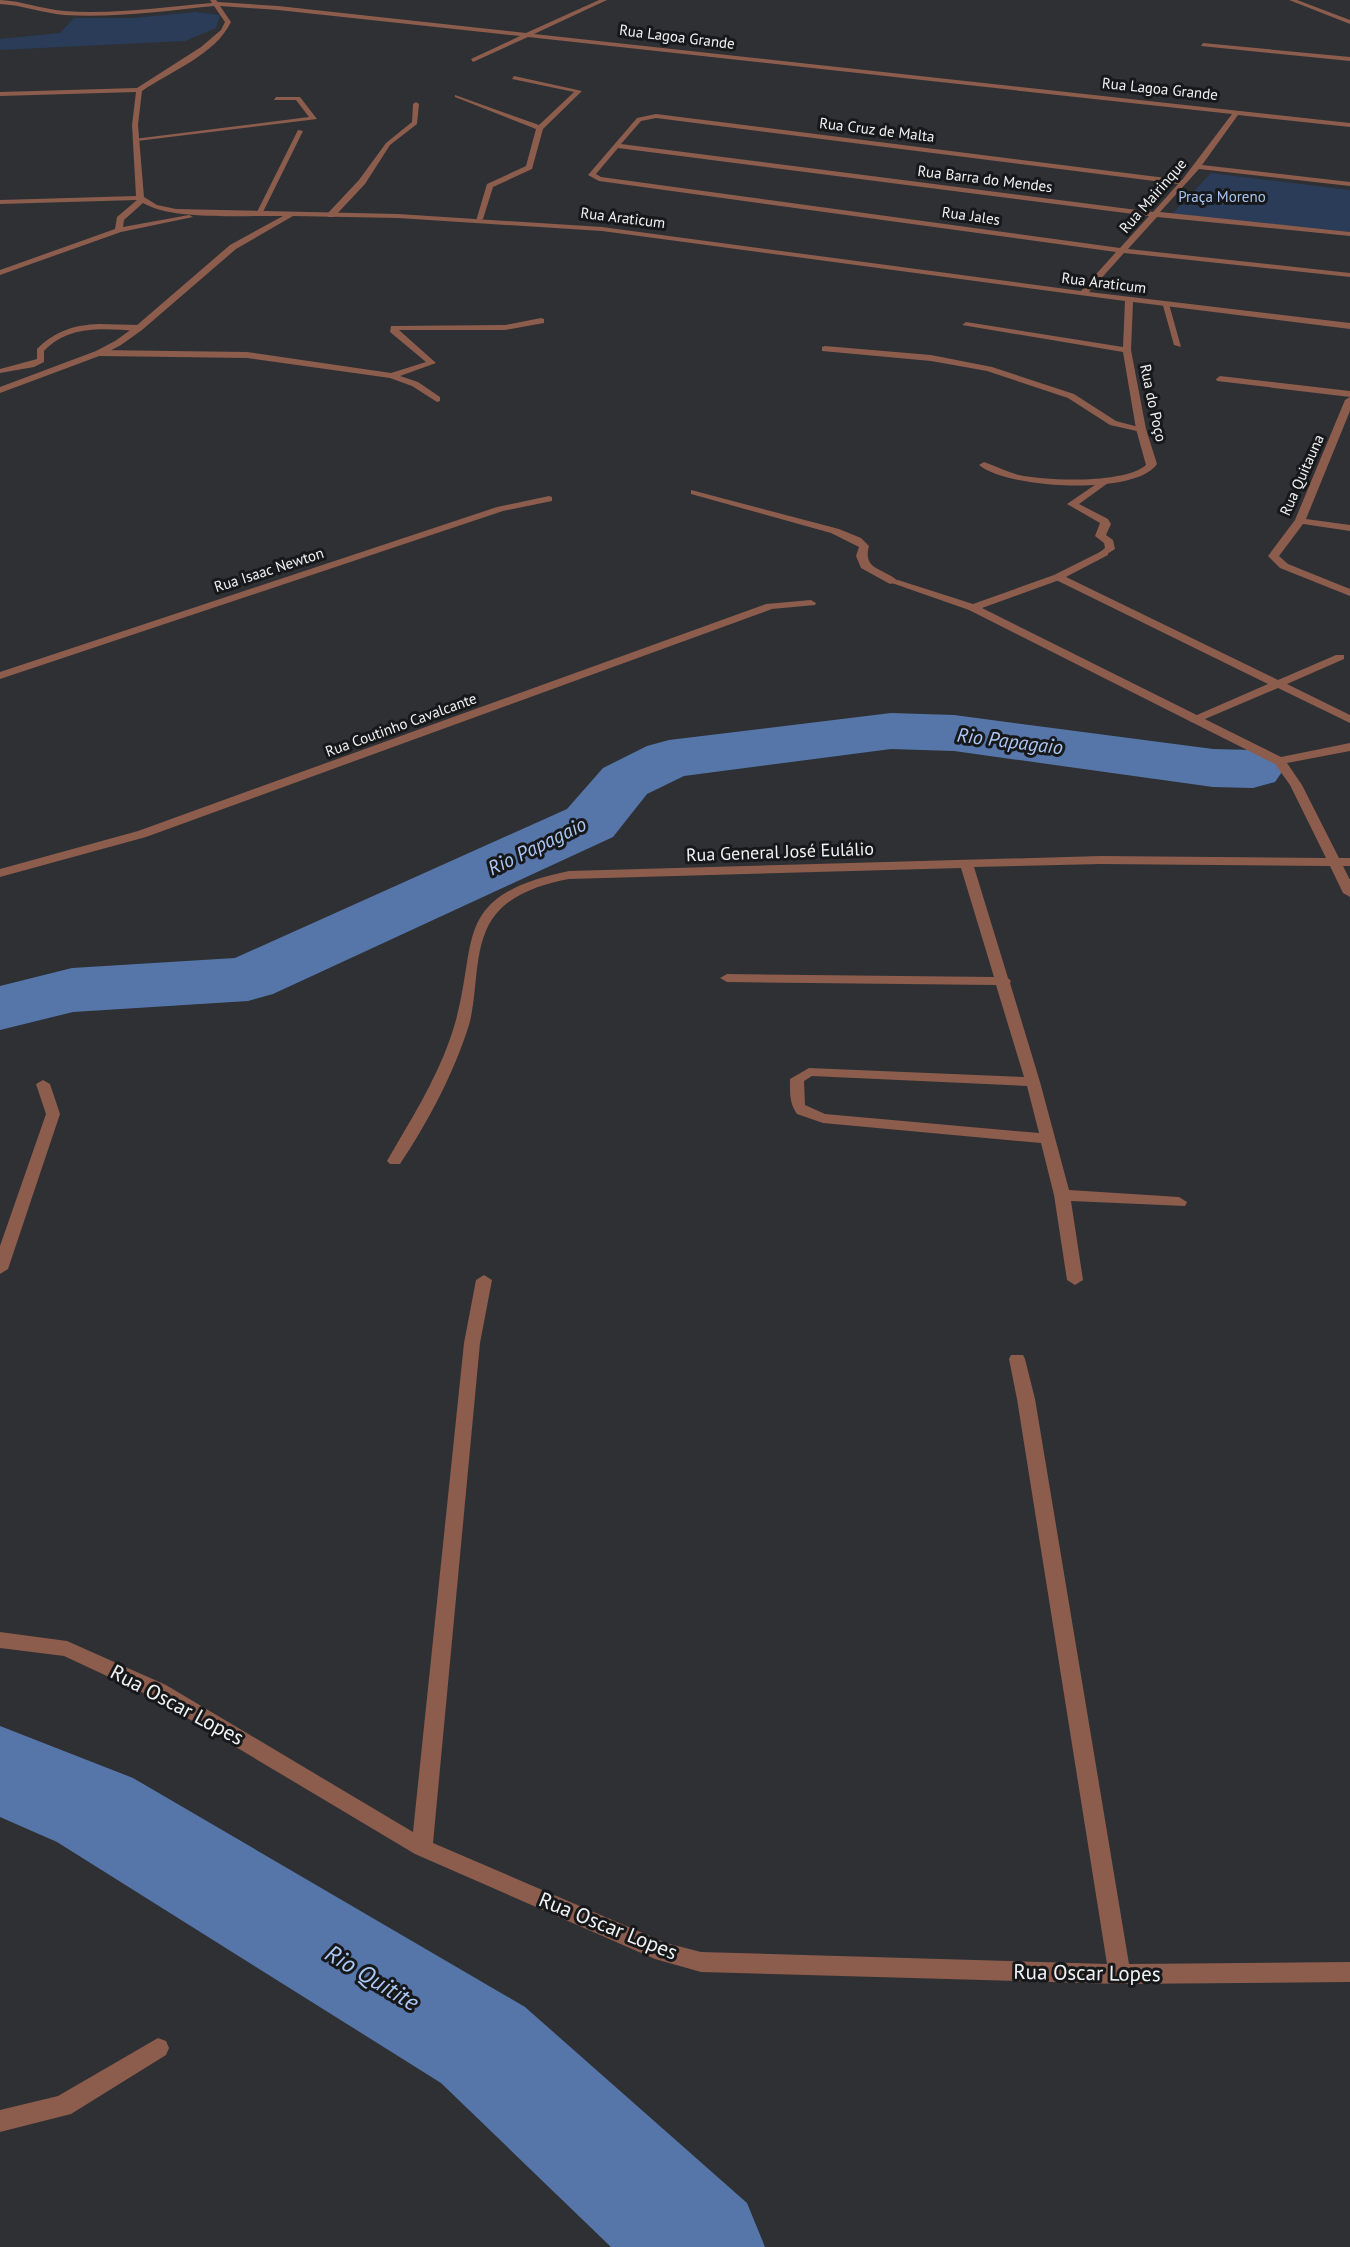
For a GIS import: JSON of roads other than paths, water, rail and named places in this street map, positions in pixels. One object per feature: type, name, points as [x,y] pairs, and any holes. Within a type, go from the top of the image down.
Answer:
[{"type":"street","points":[[473,60],[604,0]]},
{"type":"street","points":[[1292,0],[1350,22]]},
{"type":"street","name":"Rua Lagoa Grande","points":[[0,2],[20,3],[63,13],[145,10],[214,2],[529,34],[1350,124]]},
{"type":"street","points":[[0,94],[139,90],[216,40],[227,28],[228,22],[214,2]]},
{"type":"street","points":[[1203,45],[1350,59]]},
{"type":"street","points":[[479,219],[490,186],[529,167],[540,128],[579,91],[514,78]]},
{"type":"street","points":[[119,230],[120,219],[141,200],[135,108],[139,90]]},
{"type":"street","points":[[457,96],[540,128]]},
{"type":"street","points":[[137,139],[314,119],[298,98],[276,99]]},
{"type":"street","points":[[331,215],[362,182],[388,144],[415,123],[416,104]]},
{"type":"street","name":"Rua Mairinque","points":[[1083,294],[1197,167],[1237,112]]},
{"type":"street","name":"Rua Cruz de Malta","points":[[592,174],[639,119],[663,117],[1183,182]]},
{"type":"street","points":[[258,214],[300,131]]},
{"type":"street","name":"Rua Barra do Mendes","points":[[617,146],[1154,214],[1350,234]]},
{"type":"street","points":[[1197,167],[1350,184]]},
{"type":"street","name":"Rua Jales","points":[[592,174],[599,178],[1123,251],[1350,275]]},
{"type":"street","name":"Rua Araticum","points":[[0,202],[141,200],[176,211],[479,219],[614,230],[1083,294],[1350,326]]},
{"type":"street","points":[[0,273],[119,230],[212,213]]},
{"type":"street","points":[[0,390],[99,353],[140,328],[233,247],[291,214]]},
{"type":"street","name":"Rua do Poço","points":[[984,465],[1000,472],[1052,483],[1073,484],[1106,481],[1143,472],[1150,468],[1152,464],[1141,429],[1127,350],[1129,300]]},
{"type":"street","points":[[1165,304],[1178,345]]},
{"type":"street","points":[[391,376],[432,363],[411,347],[393,330],[394,328],[465,329],[524,325],[541,321]]},
{"type":"street","points":[[966,325],[1127,350]]},
{"type":"street","points":[[3,371],[41,360],[40,351],[45,344],[73,327],[140,328]]},
{"type":"street","points":[[825,349],[931,358],[989,369],[1067,394],[1113,423],[1141,429]]},
{"type":"street","points":[[99,353],[247,355],[391,376],[415,384],[437,399]]},
{"type":"street","points":[[1220,379],[1350,394]]},
{"type":"street","name":"Rua Quitauna","points":[[1350,400],[1300,521],[1273,556],[1284,566],[1350,593]]},
{"type":"street","points":[[973,608],[1058,577],[1110,549],[1109,542],[1100,536],[1106,524],[1104,521],[1072,504],[1106,481]]},
{"type":"street","points":[[694,492],[835,531],[856,540],[864,546],[861,556],[865,566],[894,582],[973,608],[1279,761],[1343,862],[1350,893]]},
{"type":"street","name":"Rua Isaac Newton","points":[[0,676],[501,509],[549,499]]},
{"type":"street","points":[[1300,521],[1350,528]]},
{"type":"street","points":[[1058,577],[1350,719]]},
{"type":"street","name":"Rua Coutinho Cavalcante","points":[[0,873],[142,834],[770,606],[811,603]]},
{"type":"street","points":[[1194,720],[1340,657]]},
{"type":"street","points":[[1279,761],[1350,747]]},
{"type":"street","name":"Rua General José Eulálio","points":[[395,1161],[441,1076],[463,1022],[479,939],[486,918],[499,903],[529,886],[569,874],[1198,859],[1343,862]]},
{"type":"street","points":[[966,864],[1004,981],[1048,1139],[1062,1195],[1075,1280]]},
{"type":"street","points":[[728,978],[1004,981]]},
{"type":"street","points":[[1033,1082],[808,1072],[797,1079],[796,1088],[802,1111],[823,1118],[1048,1139]]},
{"type":"street","points":[[0,1269],[53,1114],[43,1084]]},
{"type":"street","points":[[1062,1195],[1179,1202]]},
{"type":"street","points":[[422,1848],[471,1343],[484,1280]]},
{"type":"street","points":[[1017,1359],[1026,1399],[1120,1974]]},
{"type":"street","name":"Rua Oscar Lopes","points":[[0,1640],[67,1649],[159,1690],[422,1848],[663,1952],[701,1962],[1120,1974],[1350,1972]]},
{"type":"street","points":[[0,2121],[63,2106],[159,2048]]},
{"type":"waterway","name":"Rio Papagaio","points":[[0,1008],[72,990],[248,979],[590,823],[625,781],[669,759],[891,731],[954,733],[1213,768],[1253,769]]},
{"type":"waterway","name":"Rio Quitite","points":[[0,1770],[95,1810],[483,2045],[702,2247]]},
{"type":"park label","name":"Praça Moreno","points":[[1222,197]]}]
